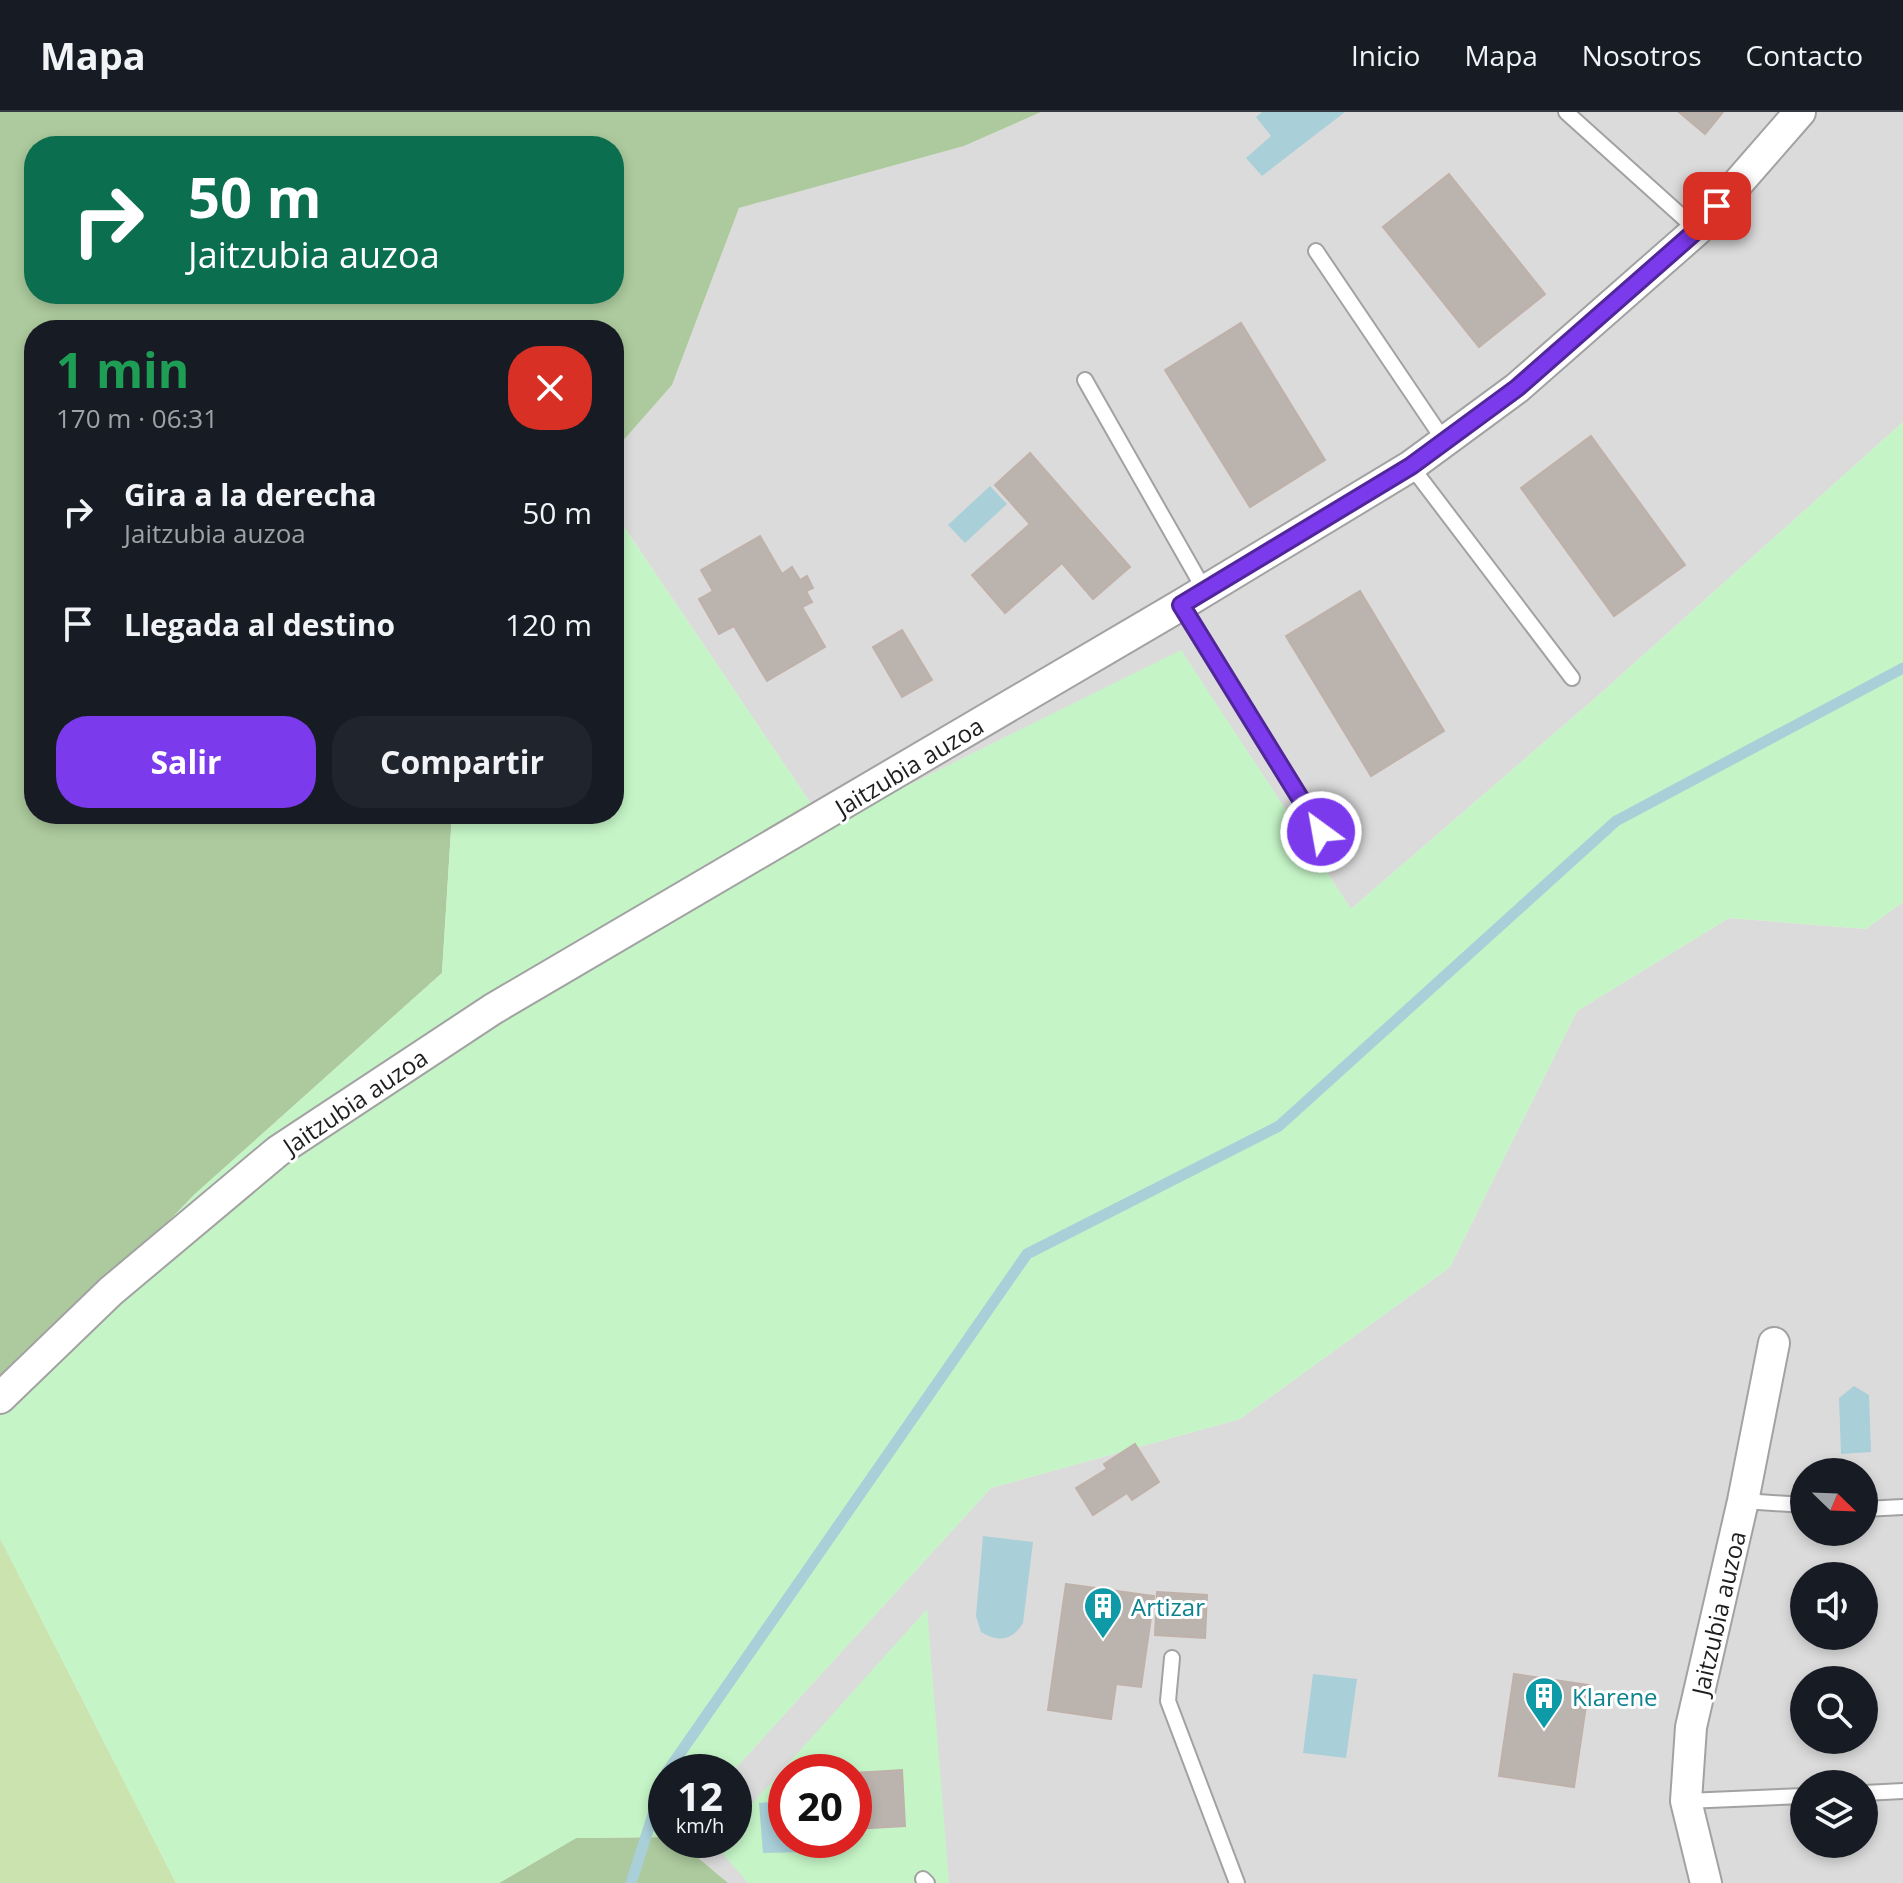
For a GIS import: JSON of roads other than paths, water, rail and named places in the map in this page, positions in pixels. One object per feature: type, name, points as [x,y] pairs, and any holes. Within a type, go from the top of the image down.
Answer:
[{"type":"street","name":"Jaitzubia auzoa","points":[[0,1398],[111,1291],[278,1151],[493,1009],[1193,598],[1411,466],[1445,442],[1517,388],[1697,230],[1800,112]]},
{"type":"street","name":"Jaitzubia auzoa","points":[[1706,1883],[1686,1801],[1691,1727],[1743,1501],[1774,1343]]},
{"type":"lane","points":[[1566,112],[1697,230]]},
{"type":"lane","points":[[1316,251],[1445,442]]},
{"type":"lane","points":[[1085,380],[1193,598],[1321,832]]},
{"type":"lane","points":[[1411,466],[1572,678]]},
{"type":"lane","points":[[1743,1501],[1790,1504]]},
{"type":"lane","points":[[1878,1508],[1903,1507]]},
{"type":"lane","points":[[1172,1658],[1168,1701],[1237,1883]]},
{"type":"lane","points":[[1878,1792],[1903,1791]]},
{"type":"lane","points":[[1686,1801],[1790,1797]]},
{"type":"water","points":[[1262,112],[1345,112],[1262,176],[1246,158],[1271,136],[1256,117]]},
{"type":"water","points":[[990,486],[1007,504],[965,543],[948,525]]},
{"type":"water","points":[[1854,1386],[1869,1395],[1871,1452],[1841,1454],[1839,1398]]},
{"type":"water","points":[[983,1536],[1033,1542],[1023,1623],[1015,1633],[1005,1638],[993,1638],[981,1632],[976,1616]]},
{"type":"water","points":[[1313,1674],[1357,1679],[1346,1758],[1303,1753]]},
{"type":"water","points":[[768,1802],[768,1853],[763,1853],[759,1803]]},
{"type":"waterway","points":[[680,1754],[1027,1254],[1279,1126],[1616,821],[1903,668]]},
{"type":"waterway","points":[[631,1883],[648,1830]]},
{"type":"place","name":"Artizar","points":[[1103,1640]]},
{"type":"place","name":"Klarene","points":[[1544,1730]]}]
